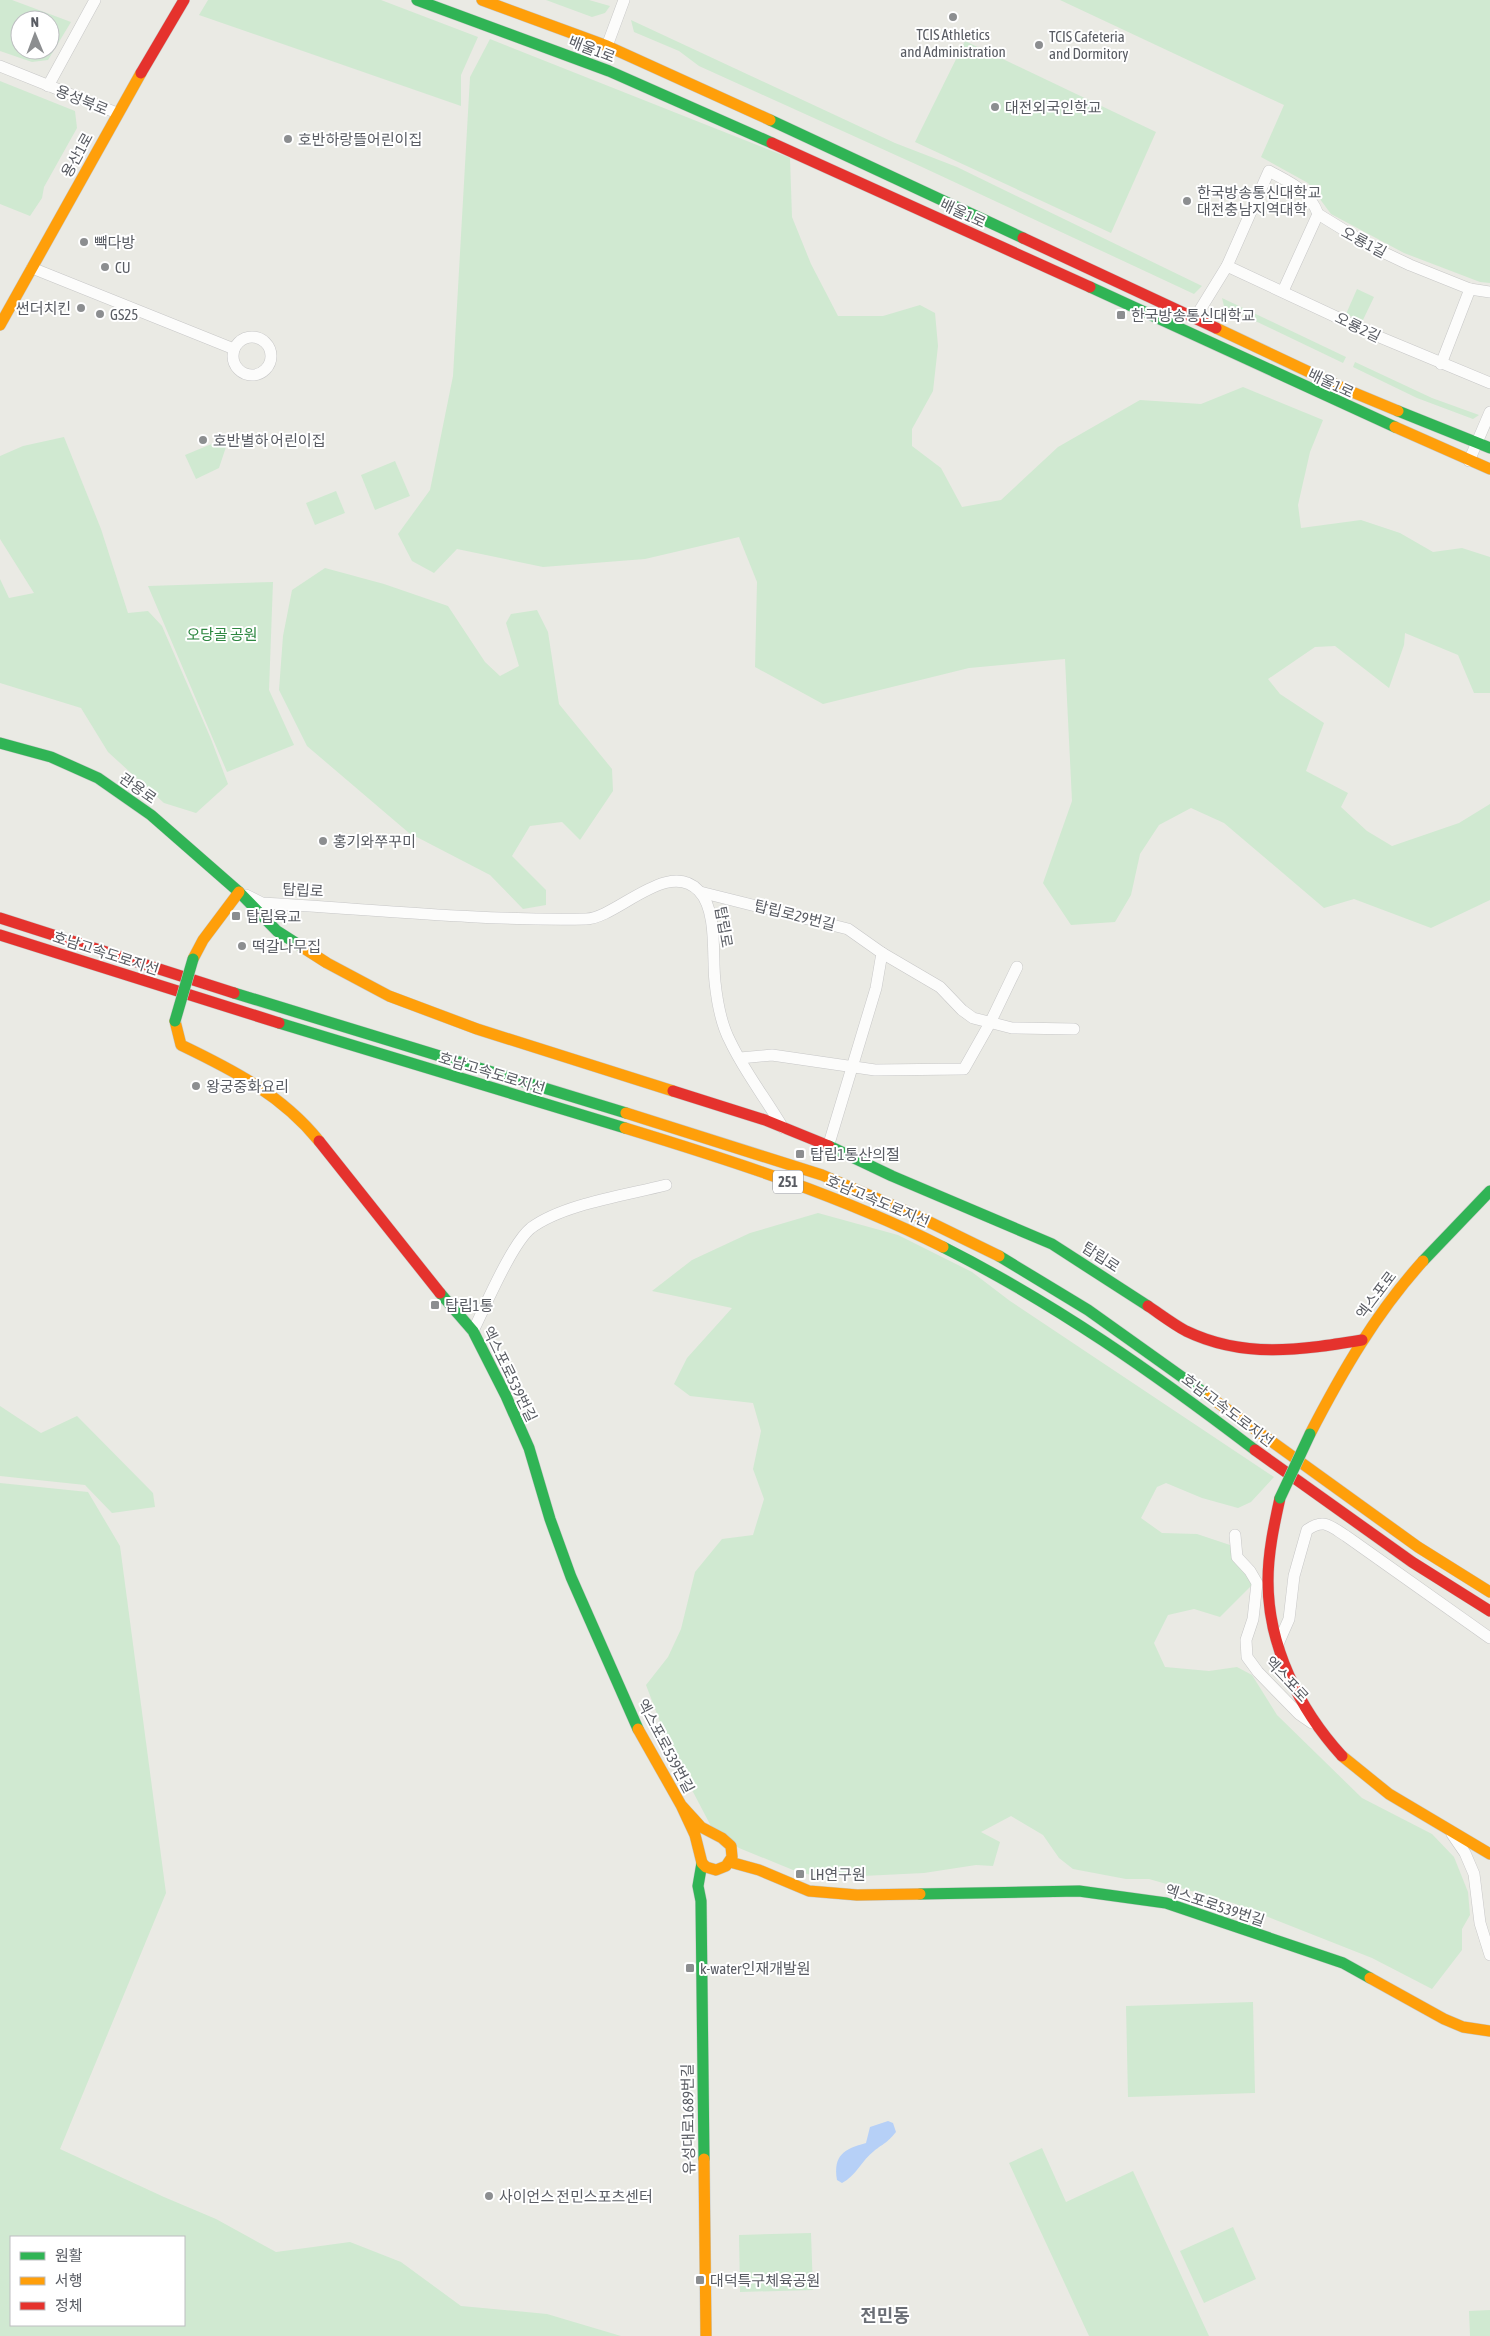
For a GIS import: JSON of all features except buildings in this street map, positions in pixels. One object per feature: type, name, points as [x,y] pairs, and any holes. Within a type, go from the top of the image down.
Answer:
[{"type":"main road","name":"용산1로","points":[[0,326],[116,113],[184,0]]},
{"type":"main road","name":"배울1로","points":[[417,0],[609,70],[876,189],[1338,403],[1490,469]]},
{"type":"main road","name":"배울1로","points":[[482,0],[607,46],[922,190],[1345,389],[1490,448]]},
{"type":"main road","name":"관용로","points":[[0,743],[51,758],[98,778],[151,815],[239,892]]},
{"type":"main road","name":"엑스포로539번길","points":[[239,892],[203,940],[193,959],[175,1021],[181,1044],[237,1072],[268,1092],[304,1122],[437,1290],[472,1331],[506,1396],[529,1448],[550,1519],[571,1577],[645,1744],[681,1805]]},
{"type":"main road","name":"탑립로","points":[[239,892],[278,930],[327,964],[389,996],[477,1029],[640,1079],[784,1128],[1052,1244],[1184,1330],[1205,1341],[1253,1351],[1280,1351],[1362,1340]]},
{"type":"main road","name":"호남고속도로지선","points":[[0,918],[354,1031],[654,1121],[822,1175],[913,1214],[1005,1259],[1088,1310],[1418,1546],[1490,1592]]},
{"type":"main road","name":"호남고속도로지선","points":[[0,935],[341,1043],[650,1136],[818,1192],[908,1229],[997,1274],[1079,1324],[1159,1377],[1282,1470],[1405,1557],[1490,1611]]},
{"type":"main road","name":"엑스포로","points":[[1490,1191],[1436,1245],[1404,1282],[1362,1340],[1335,1385],[1280,1498],[1273,1533],[1268,1582],[1270,1605],[1278,1644],[1299,1700],[1333,1747],[1358,1771],[1490,1854]]},
{"type":"main road","points":[[681,1805],[701,1827],[727,1841],[731,1848],[730,1862],[716,1870],[710,1878],[701,1901]]},
{"type":"main road","points":[[681,1805],[700,1848]]},
{"type":"main road","points":[[716,1870],[706,1867],[702,1863],[699,1854],[700,1848],[706,1840],[717,1837]]},
{"type":"main road","points":[[731,1848],[812,1884],[821,1891]]},
{"type":"main road","name":"엑스포로539번길","points":[[730,1862],[759,1870],[809,1891],[857,1895],[1079,1891],[1166,1903],[1343,1963],[1444,2019],[1463,2027],[1490,2031]]},
{"type":"main road","name":"유성대로1689번길","points":[[702,1863],[698,1886],[701,1901],[706,2336]]},
{"type":"street","name":"용성북로","points":[[48,86],[95,0]]},
{"type":"street","points":[[607,46],[624,0]]},
{"type":"street","name":"용성북로","points":[[0,66],[116,113]]},
{"type":"street","name":"오룡1길","points":[[1195,318],[1227,266],[1269,172],[1299,187],[1315,206],[1318,214],[1370,246],[1470,288],[1490,292]]},
{"type":"street","points":[[1283,291],[1318,214]]},
{"type":"street","name":"오룡2길","points":[[1227,266],[1377,336],[1490,383]]},
{"type":"street","points":[[32,268],[234,349]]},
{"type":"street","points":[[1441,364],[1470,288]]},
{"type":"street","points":[[1469,461],[1490,412]]},
{"type":"street","name":"탑립로","points":[[239,892],[262,903],[523,920],[595,918],[641,891],[674,882],[690,883],[700,892],[710,916],[713,931],[715,982],[724,1026],[730,1042],[784,1128]]},
{"type":"street","name":"탑립로29번길","points":[[700,892],[848,928],[882,953],[940,987],[962,1010],[973,1018],[1012,1028],[1074,1029]]},
{"type":"street","points":[[828,1147],[876,988],[882,953]]},
{"type":"street","points":[[740,1058],[772,1055],[875,1070],[964,1069],[990,1023],[1017,967]]},
{"type":"street","points":[[472,1331],[509,1258],[530,1228],[564,1211],[666,1186]]},
{"type":"street","points":[[1278,1644],[1289,1619],[1294,1576],[1307,1530],[1317,1523],[1328,1524],[1490,1638]]},
{"type":"street","name":"엑스포로","points":[[1235,1535],[1237,1557],[1250,1571],[1257,1583],[1253,1619],[1246,1640],[1247,1657],[1258,1672],[1298,1714],[1316,1725]]},
{"type":"street","points":[[1450,1830],[1465,1853],[1474,1874],[1480,1923],[1490,1955]]},
{"type":"green space","points":[[0,0],[12,0],[39,10],[10,10],[10,54],[0,51]]},
{"type":"green space","points":[[208,0],[381,0],[478,37],[461,75],[461,106],[199,15]]},
{"type":"green space","points":[[546,0],[589,0],[610,6],[605,13],[592,17]]},
{"type":"green space","points":[[1060,0],[1490,0],[1490,283],[1480,282],[1404,253],[1331,214],[1308,183],[1261,157],[1284,105]]},
{"type":"green space","points":[[60,18],[71,22],[60,40]]},
{"type":"green space","points":[[631,20],[895,143],[957,167],[1202,286],[1194,294],[922,167],[699,66],[679,51],[634,32]]},
{"type":"green space","points":[[490,39],[790,158],[792,217],[811,264],[838,316],[883,316],[920,305],[935,313],[938,346],[933,391],[912,429],[912,446],[941,468],[962,507],[1001,500],[1058,447],[1140,400],[1201,404],[1243,387],[1323,420],[1310,452],[1298,505],[1301,528],[1361,520],[1400,533],[1433,552],[1462,548],[1490,557],[1490,693],[1474,693],[1458,655],[1405,633],[1404,645],[1389,688],[1335,646],[1315,647],[1268,679],[1280,694],[1324,723],[1306,771],[1348,793],[1341,807],[1367,831],[1392,846],[1459,823],[1490,804],[1490,900],[1431,928],[1354,899],[1324,908],[1224,823],[1191,808],[1159,825],[1140,854],[1131,895],[1115,922],[1071,925],[1043,883],[1072,801],[1065,659],[969,668],[823,704],[755,667],[757,582],[739,537],[645,559],[543,567],[457,549],[434,573],[412,561],[398,534],[430,490],[453,376],[470,77]]},
{"type":"green space","points":[[965,41],[1156,132],[1111,233],[915,142]]},
{"type":"green space","points":[[26,60],[48,60],[32,62]]},
{"type":"green space","points":[[0,81],[75,111],[77,128],[44,187],[42,198],[30,216],[0,204]]},
{"type":"green space","points":[[1357,289],[1374,297],[1362,322],[1346,314]]},
{"type":"green space","points":[[1222,298],[1346,357],[1343,363],[1224,306]]},
{"type":"green space","points":[[1355,362],[1432,398],[1479,415],[1473,419],[1417,398],[1353,367]]},
{"type":"green space","points":[[64,437],[101,529],[128,613],[148,611],[162,626],[211,739],[228,784],[196,813],[164,803],[108,752],[81,708],[0,683],[0,579],[9,598],[34,593],[0,539],[0,456],[23,446]]},
{"type":"green space","points":[[214,443],[226,447],[219,468],[196,479],[185,455]]},
{"type":"green space","points":[[395,461],[410,496],[375,510],[361,475]]},
{"type":"green space","points":[[336,491],[345,513],[315,525],[306,503]]},
{"type":"green space","points":[[325,568],[384,584],[448,606],[485,662],[500,676],[519,666],[506,623],[511,614],[537,610],[548,632],[559,704],[612,769],[613,791],[580,840],[562,822],[530,826],[512,856],[546,890],[546,905],[523,909],[490,875],[409,833],[307,746],[279,690],[283,636],[292,590]]},
{"type":"green space","name":"오당골 공원","points":[[273,582],[269,690],[294,745],[227,772],[148,586]]},
{"type":"green space","points":[[818,1213],[898,1235],[972,1272],[1010,1301],[1274,1477],[1251,1502],[1238,1508],[1202,1498],[1166,1483],[1157,1487],[1141,1518],[1162,1533],[1197,1534],[1236,1547],[1254,1583],[1220,1617],[1194,1609],[1168,1615],[1154,1643],[1165,1667],[1209,1671],[1237,1667],[1252,1675],[1277,1715],[1362,1798],[1432,1834],[1454,1857],[1468,1892],[1470,1915],[1462,1929],[1462,1950],[1432,1989],[1372,1958],[1233,1903],[1149,1879],[1126,1879],[1073,1869],[1059,1858],[1043,1835],[1011,1816],[981,1832],[1000,1842],[993,1866],[976,1865],[924,1873],[822,1878],[793,1870],[739,1848],[713,1830],[670,1748],[646,1685],[668,1657],[681,1629],[695,1572],[722,1539],[753,1535],[764,1499],[753,1469],[761,1431],[753,1403],[690,1396],[674,1384],[687,1358],[732,1308],[652,1291],[692,1260],[750,1233]]},
{"type":"green space","points":[[0,1406],[41,1433],[77,1416],[153,1493],[155,1507],[112,1513],[85,1485],[0,1476]]},
{"type":"green space","points":[[0,1483],[88,1492],[120,1546],[166,1893],[60,2149],[216,2219],[276,2252],[350,2242],[401,2262],[461,2306],[547,2314],[621,2336],[0,2336]]},
{"type":"green space","points":[[1253,2002],[1255,2093],[1128,2097],[1126,2006]]},
{"type":"green space","points":[[1042,2148],[1066,2202],[1133,2171],[1209,2336],[1089,2336],[1009,2163]]},
{"type":"green space","points":[[1233,2227],[1256,2279],[1204,2303],[1180,2251]]},
{"type":"green space","points":[[811,2233],[813,2290],[740,2292],[739,2235]]},
{"type":"green space","points":[[1490,2310],[1490,2336],[1470,2336],[1469,2311]]},
{"type":"water","points":[[888,2121],[893,2123],[896,2132],[870,2155],[847,2180],[842,2183],[837,2180],[837,2165],[842,2154],[866,2143],[870,2127]]},
{"type":"traffic: fast","points":[[417,0],[609,71],[772,143]]},
{"type":"traffic: fast","points":[[770,120],[1023,238]]},
{"type":"traffic: fast","points":[[1090,287],[1395,427]]},
{"type":"traffic: fast","points":[[1398,411],[1490,448]]},
{"type":"traffic: fast","points":[[0,743],[51,757],[98,778],[151,815],[239,892],[277,931],[302,947]]},
{"type":"traffic: fast","points":[[175,1021],[193,959]]},
{"type":"traffic: fast","points":[[234,993],[626,1113]]},
{"type":"traffic: fast","points":[[279,1023],[625,1128]]},
{"type":"traffic: fast","points":[[829,1146],[892,1176],[1052,1244],[1148,1306]]},
{"type":"traffic: fast","points":[[1423,1261],[1490,1191]]},
{"type":"traffic: fast","points":[[943,1247],[1025,1292],[1104,1341],[1180,1394],[1255,1450]]},
{"type":"traffic: fast","points":[[999,1256],[1088,1310],[1210,1397]]},
{"type":"traffic: fast","points":[[440,1293],[473,1331],[506,1396],[529,1448],[550,1519],[571,1577],[638,1729]]},
{"type":"traffic: fast","points":[[1280,1498],[1310,1434]]},
{"type":"traffic: fast","points":[[702,1863],[698,1886],[701,1901],[704,2159]]},
{"type":"traffic: fast","points":[[920,1894],[1079,1891],[1166,1903],[1343,1963],[1370,1978]]},
{"type":"traffic: slow","points":[[482,0],[607,46],[770,120]]},
{"type":"traffic: slow","points":[[0,325],[141,73]]},
{"type":"traffic: slow","points":[[1216,328],[1345,389],[1398,411]]},
{"type":"traffic: slow","points":[[1395,427],[1490,469]]},
{"type":"traffic: slow","points":[[193,959],[203,940],[239,892]]},
{"type":"traffic: slow","points":[[302,947],[327,963],[389,996],[477,1029],[673,1091]]},
{"type":"traffic: slow","points":[[175,1021],[181,1045],[256,1085],[289,1110],[319,1141]]},
{"type":"traffic: slow","points":[[626,1113],[822,1175],[913,1214],[999,1256]]},
{"type":"traffic: slow","points":[[625,1128],[787,1181],[866,1212],[943,1247]]},
{"type":"traffic: slow","points":[[1310,1434],[1375,1322],[1423,1261]]},
{"type":"traffic: slow","points":[[1210,1397],[1418,1547],[1490,1592]]},
{"type":"traffic: slow","points":[[638,1729],[681,1805],[695,1835],[702,1863],[706,1867],[716,1870],[726,1866],[732,1857],[731,1846],[722,1838],[701,1827],[681,1805]]},
{"type":"traffic: slow","points":[[1342,1756],[1389,1794],[1490,1854]]},
{"type":"traffic: slow","points":[[730,1862],[759,1870],[809,1891],[857,1895],[920,1894]]},
{"type":"traffic: slow","points":[[1370,1978],[1444,2019],[1463,2027],[1490,2031]]},
{"type":"traffic: slow","points":[[704,2159],[706,2336]]},
{"type":"traffic: jam","points":[[141,73],[184,0]]},
{"type":"traffic: jam","points":[[772,143],[1090,287]]},
{"type":"traffic: jam","points":[[1023,238],[1216,328]]},
{"type":"traffic: jam","points":[[0,918],[234,993]]},
{"type":"traffic: jam","points":[[0,935],[279,1023]]},
{"type":"traffic: jam","points":[[673,1091],[765,1120],[829,1146]]},
{"type":"traffic: jam","points":[[319,1141],[440,1293]]},
{"type":"traffic: jam","points":[[1148,1306],[1186,1331],[1229,1346],[1273,1350],[1317,1347],[1362,1340]]},
{"type":"traffic: jam","points":[[1255,1450],[1412,1562],[1490,1611]]},
{"type":"traffic: jam","points":[[1280,1498],[1268,1571],[1269,1605],[1274,1629],[1280,1653],[1300,1697],[1326,1738],[1342,1756]]},
{"type":"place","name":"TCIS Athletics and Administration","points":[[953,17]]},
{"type":"place","name":"TCIS Cafeteria and Dormitory","points":[[1039,45]]},
{"type":"place","name":"대전외국인학교","points":[[995,107]]},
{"type":"place","name":"호반하랑뜰어린이집","points":[[288,139]]},
{"type":"place","name":"한국방송통신대학교 대전충남지역대학","points":[[1187,201]]},
{"type":"place","name":"빽다방","points":[[84,242]]},
{"type":"place","name":"CU","points":[[105,267]]},
{"type":"place","name":"썬더치킨","points":[[81,308]]},
{"type":"place","name":"GS25","points":[[100,314]]},
{"type":"place","name":"한국방송통신대학교","points":[[1121,315]]},
{"type":"place","name":"호반별하 어린이집","points":[[203,440]]},
{"type":"place","name":"홍기와쭈꾸미","points":[[323,841]]},
{"type":"place","name":"탑립육교","points":[[236,916]]},
{"type":"place","name":"떡갈나무집","points":[[242,946]]},
{"type":"place","name":"왕궁중화요리","points":[[196,1086]]},
{"type":"place","name":"탑립1통산의절","points":[[800,1154]]},
{"type":"place","name":"탑립1통","points":[[435,1305]]},
{"type":"place","name":"LH연구원","points":[[800,1874]]},
{"type":"place","name":"k-water인재개발원","points":[[690,1968]]},
{"type":"place","name":"사이언스 전민스포츠센터","points":[[489,2196]]},
{"type":"place","name":"대덕특구체육공원","points":[[700,2280]]},
{"type":"district","name":"전민동","points":[[885,2315]]}]
